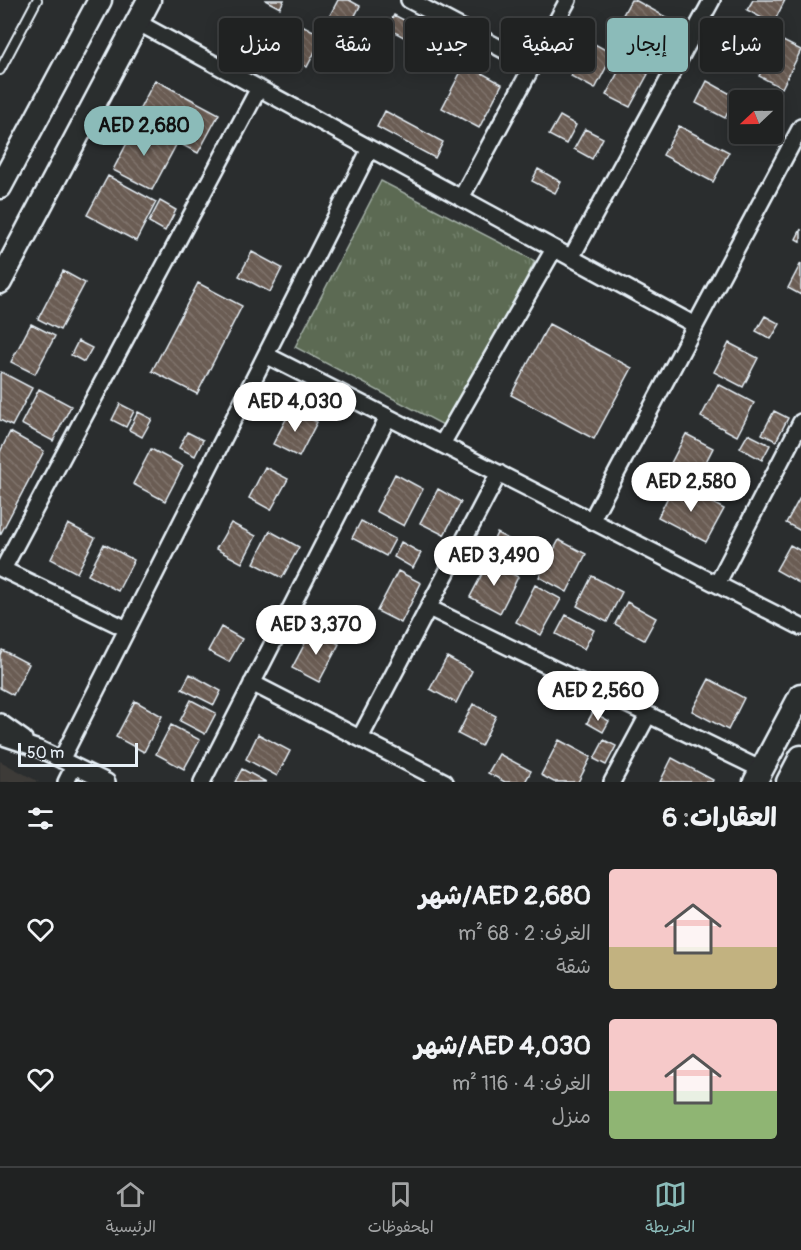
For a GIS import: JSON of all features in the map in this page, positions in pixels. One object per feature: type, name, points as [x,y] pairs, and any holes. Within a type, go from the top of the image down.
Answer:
[{"type":"main road","points":[[0,187],[100,0]]},
{"type":"main road","points":[[0,282],[149,0]]},
{"type":"main road","points":[[758,776],[801,695]]},
{"type":"main road","points":[[788,782],[801,757]]},
{"type":"street","points":[[409,0],[501,49]]},
{"type":"street","points":[[558,18],[568,0]]},
{"type":"street","points":[[571,258],[709,1]]},
{"type":"street","points":[[137,22],[695,325]]},
{"type":"street","points":[[461,198],[528,72]]},
{"type":"street","points":[[128,629],[2,569],[259,88]]},
{"type":"street","points":[[591,520],[801,127]]},
{"type":"street","points":[[66,782],[68,763],[128,629],[370,148]]},
{"type":"street","points":[[442,444],[554,249]]},
{"type":"street","points":[[266,355],[801,627]]},
{"type":"street","points":[[202,782],[388,417]]},
{"type":"street","points":[[717,584],[801,423]]},
{"type":"street","points":[[360,738],[499,473]]},
{"type":"street","points":[[429,608],[648,715],[758,776]]},
{"type":"street","points":[[252,683],[445,782]]},
{"type":"street","points":[[612,782],[648,715]]},
{"type":"street","points":[[0,722],[39,749]]},
{"type":"street","points":[[0,736],[39,749],[105,782]]},
{"type":"lane","points":[[0,70],[38,0]]},
{"type":"shaded area","points":[[0,761],[39,782],[0,782]]},
{"type":"green space","points":[[381,181],[535,261],[449,428],[295,347]]},
{"type":"building","points":[[265,0],[284,0],[280,8]]},
{"type":"building","points":[[338,0],[349,0],[360,6],[354,18],[329,18]]},
{"type":"building","points":[[631,0],[635,0],[668,18],[621,18]]},
{"type":"building","points":[[753,0],[785,0],[776,18],[762,18],[747,10]]},
{"type":"building","points":[[394,15],[405,21],[405,38],[393,31]]},
{"type":"building","points":[[302,25],[314,31],[314,53],[307,67],[302,64]]},
{"type":"building","points":[[783,41],[801,50],[782,88],[759,76],[761,72],[783,72]]},
{"type":"building","points":[[595,44],[607,51],[607,66],[595,89],[571,76],[573,72],[595,72]]},
{"type":"building","points":[[461,72],[480,72],[502,84],[479,128],[442,108]]},
{"type":"building","points":[[618,72],[648,74],[630,107],[606,95]]},
{"type":"building","points":[[155,80],[219,114],[198,153],[134,120]]},
{"type":"building","points":[[707,81],[729,93],[729,110],[725,118],[696,103]]},
{"type":"building","points":[[385,111],[443,142],[435,158],[377,127]]},
{"type":"building","points":[[560,116],[576,125],[566,144],[549,135]]},
{"type":"building","points":[[137,124],[176,145],[152,190],[113,170]]},
{"type":"building","points":[[679,126],[729,152],[713,182],[663,155]]},
{"type":"building","points":[[585,129],[603,138],[592,159],[574,149]]},
{"type":"building","points":[[538,169],[561,182],[555,193],[532,181]]},
{"type":"building","points":[[108,176],[156,202],[136,241],[87,215]]},
{"type":"building","points":[[160,201],[176,210],[165,231],[149,222]]},
{"type":"building","points":[[801,229],[801,242],[796,239]]},
{"type":"building","points":[[252,252],[282,268],[270,292],[239,276]]},
{"type":"building","points":[[801,263],[801,295],[788,288]]},
{"type":"building","points":[[63,271],[85,283],[60,330],[38,319]]},
{"type":"building","points":[[198,283],[242,306],[197,394],[152,371]]},
{"type":"building","points":[[765,316],[780,324],[771,339],[756,331]]},
{"type":"building","points":[[31,324],[55,336],[35,374],[11,362]]},
{"type":"building","points":[[549,324],[632,368],[594,439],[511,395]]},
{"type":"building","points":[[78,341],[92,348],[84,362],[71,355]]},
{"type":"building","points":[[729,343],[758,358],[743,387],[714,372]]},
{"type":"building","points":[[1,372],[32,388],[12,426],[0,420]]},
{"type":"building","points":[[718,384],[754,403],[737,436],[701,417]]},
{"type":"building","points":[[39,389],[71,406],[53,441],[21,424]]},
{"type":"building","points":[[120,404],[134,411],[126,427],[112,420]]},
{"type":"building","points":[[292,408],[317,422],[299,457],[273,444]]},
{"type":"building","points":[[774,411],[788,418],[776,441],[762,434]]},
{"type":"building","points":[[138,412],[152,419],[142,437],[129,430]]},
{"type":"building","points":[[10,432],[44,451],[0,535],[0,452]]},
{"type":"building","points":[[187,432],[203,440],[195,456],[179,448]]},
{"type":"building","points":[[686,434],[713,448],[696,481],[669,467]]},
{"type":"building","points":[[748,434],[770,445],[762,460],[740,448]]},
{"type":"building","points":[[151,449],[183,466],[165,501],[133,484]]},
{"type":"building","points":[[265,467],[288,479],[271,510],[249,498]]},
{"type":"building","points":[[395,474],[423,489],[404,526],[376,511]]},
{"type":"building","points":[[675,483],[724,509],[706,542],[658,517]]},
{"type":"building","points":[[438,489],[461,502],[444,535],[420,523]]},
{"type":"building","points":[[801,496],[801,531],[786,523]]},
{"type":"building","points":[[361,521],[395,539],[386,556],[352,538]]},
{"type":"building","points":[[231,523],[256,536],[242,563],[216,549]]},
{"type":"building","points":[[68,524],[95,538],[77,573],[51,559]]},
{"type":"building","points":[[270,531],[299,547],[282,578],[254,563]]},
{"type":"building","points":[[497,533],[525,548],[516,567],[488,552]]},
{"type":"building","points":[[559,540],[586,554],[567,592],[539,577]]},
{"type":"building","points":[[401,542],[421,553],[413,568],[394,557]]},
{"type":"building","points":[[104,544],[134,560],[118,591],[88,575]]},
{"type":"building","points":[[790,545],[801,551],[801,584],[776,570]]},
{"type":"building","points":[[489,561],[518,577],[500,613],[470,597]]},
{"type":"building","points":[[398,571],[421,583],[401,623],[377,611]]},
{"type":"building","points":[[592,576],[622,592],[607,622],[577,606]]},
{"type":"building","points":[[535,585],[561,599],[541,635],[516,622]]},
{"type":"building","points":[[627,602],[656,618],[644,640],[615,624]]},
{"type":"building","points":[[566,615],[594,630],[584,649],[556,634]]},
{"type":"building","points":[[221,627],[242,639],[229,662],[208,651]]},
{"type":"building","points":[[312,630],[339,644],[319,682],[292,668]]},
{"type":"building","points":[[2,650],[29,664],[13,695],[0,688]]},
{"type":"building","points":[[447,657],[472,671],[456,703],[430,689]]},
{"type":"building","points":[[190,674],[221,691],[214,705],[182,689]]},
{"type":"building","points":[[709,679],[744,698],[728,730],[692,711]]},
{"type":"building","points":[[191,700],[216,713],[205,734],[180,721]]},
{"type":"building","points":[[135,701],[162,716],[144,752],[116,737]]},
{"type":"building","points":[[473,704],[496,716],[481,746],[458,734]]},
{"type":"building","points":[[593,712],[609,721],[603,732],[587,723]]},
{"type":"building","points":[[171,725],[200,740],[184,769],[156,754]]},
{"type":"building","points":[[258,734],[290,751],[277,776],[246,759]]},
{"type":"building","points":[[559,740],[591,757],[578,782],[554,782],[541,775]]},
{"type":"building","points":[[604,740],[616,746],[606,765],[594,759]]},
{"type":"building","points":[[499,754],[531,771],[525,782],[505,782],[488,773]]},
{"type":"building","points":[[672,758],[713,780],[712,782],[660,782]]},
{"type":"building","points":[[242,769],[266,782],[235,782]]}]
